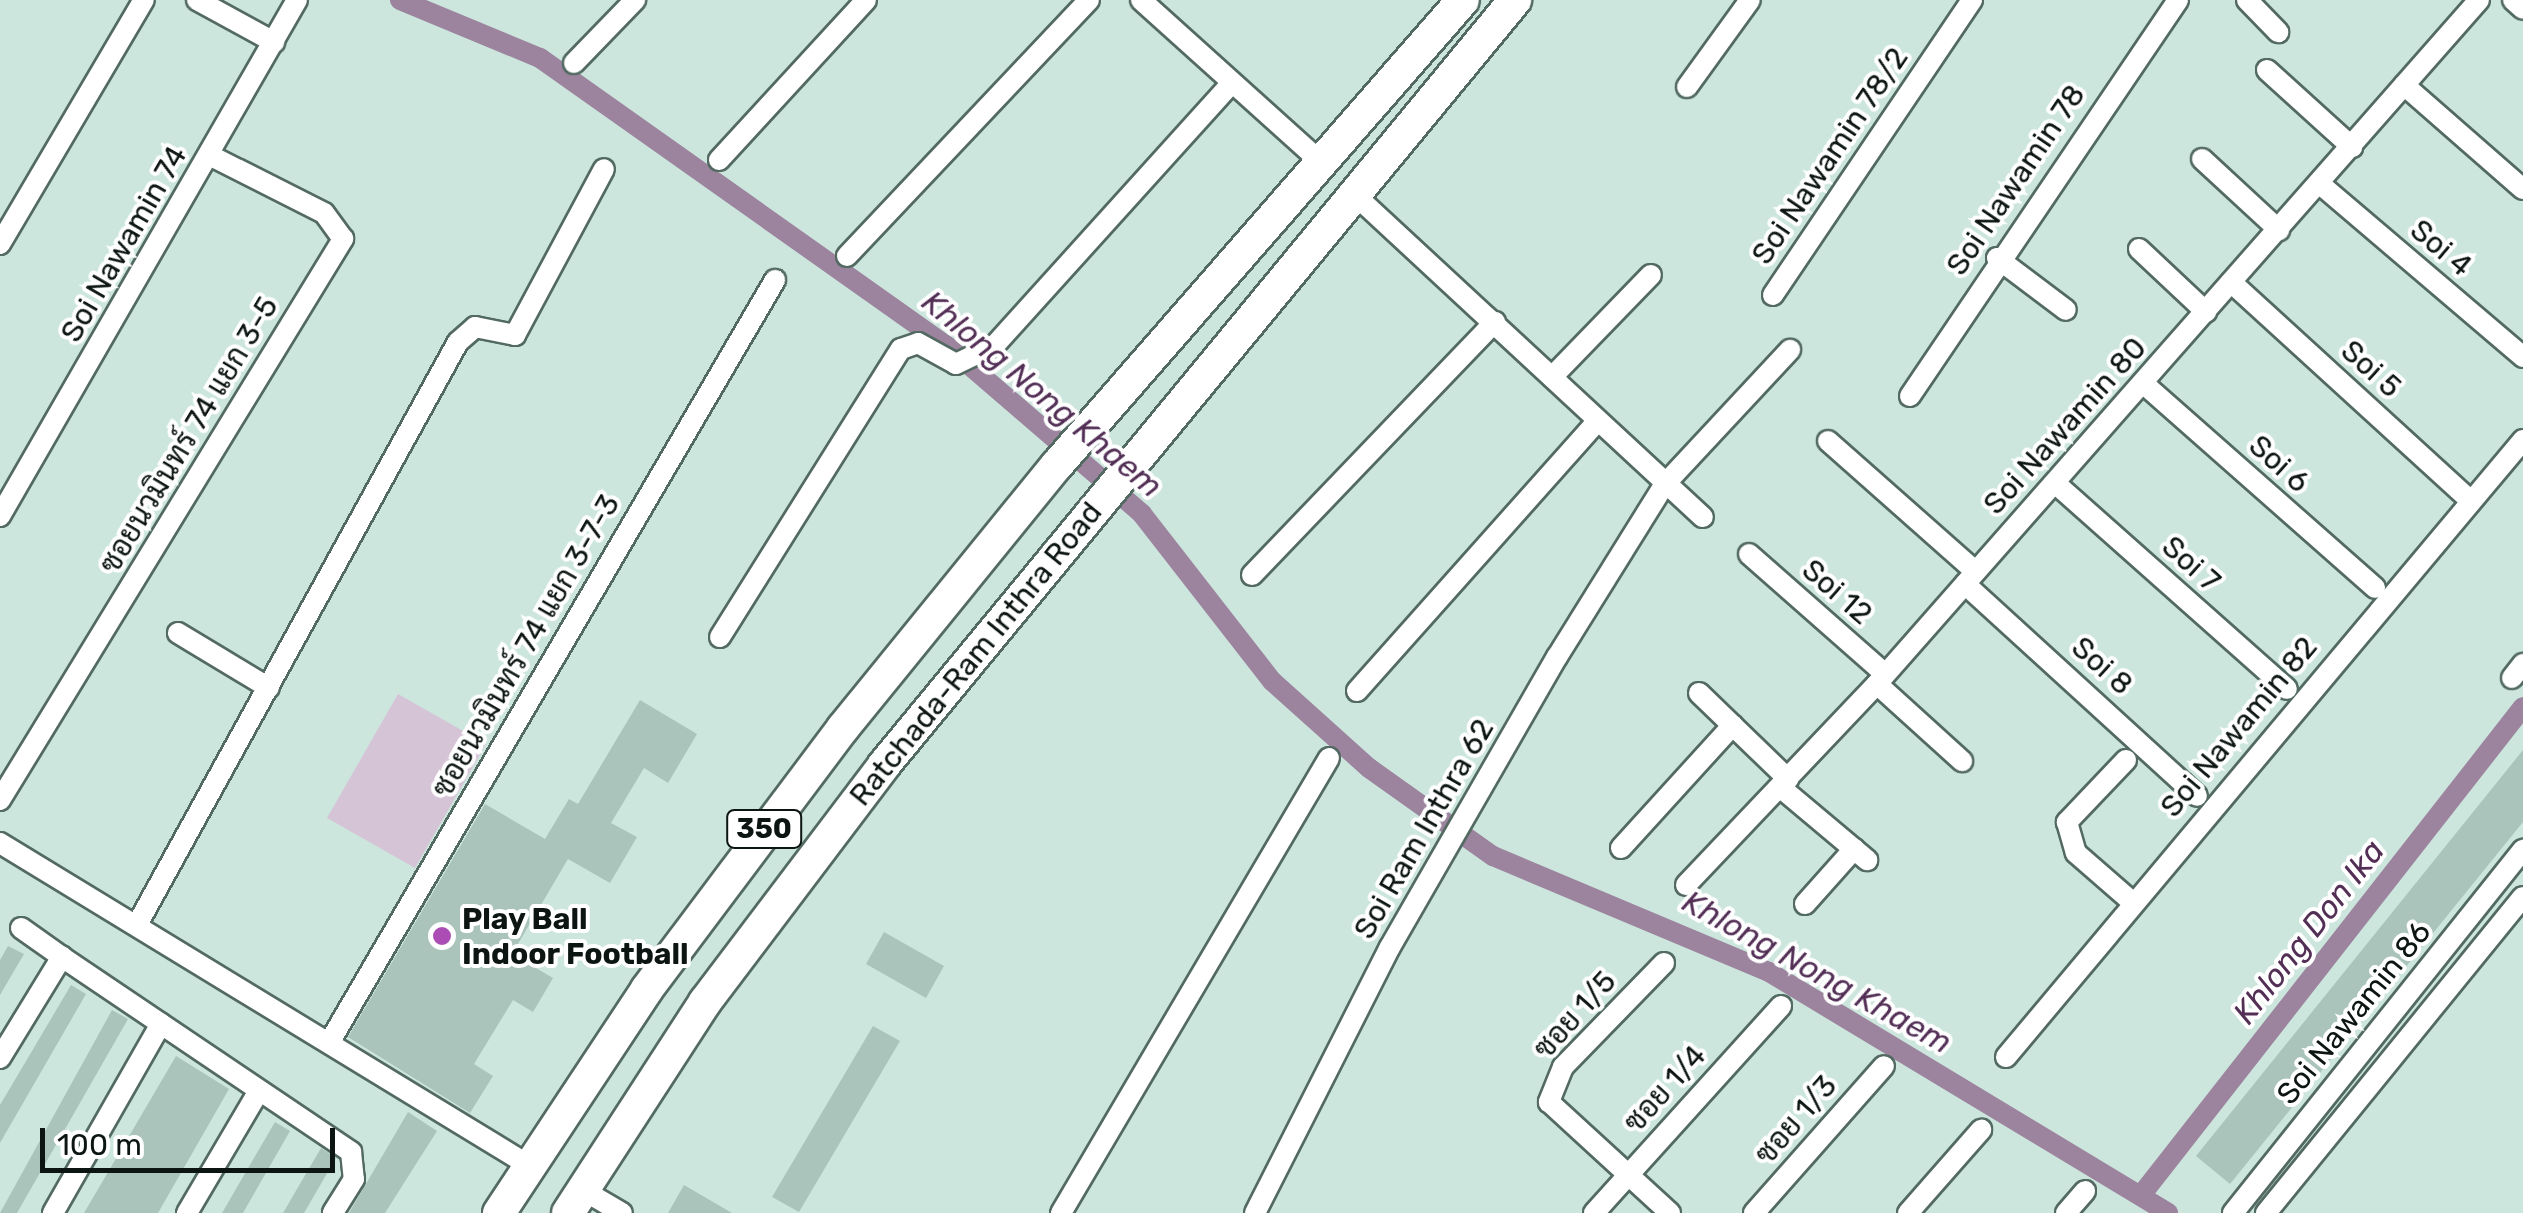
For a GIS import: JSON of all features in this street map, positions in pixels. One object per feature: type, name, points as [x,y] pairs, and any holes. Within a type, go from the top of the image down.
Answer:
[{"type":"main road","name":"Ratchada-Ram Inthra Road","points":[[1430,38],[1454,0]]},
{"type":"main road","name":"Ratchada-Ram Inthra Road","points":[[499,1213],[753,844],[1057,465],[1463,0]]},
{"type":"main road","name":"Ratchada-Ram Inthra Road","points":[[575,1202],[763,921],[1099,502],[1516,0]]},
{"type":"main road","name":"Ratchada-Ram Inthra Road","points":[[1494,28],[1525,0]]},
{"type":"street","points":[[0,244],[144,0]]},
{"type":"street","points":[[197,0],[274,42]]},
{"type":"street","name":"Soi Nawamin 74","points":[[0,516],[297,0]]},
{"type":"street","points":[[719,160],[866,0]]},
{"type":"street","points":[[847,256],[1089,0]]},
{"type":"street","points":[[1141,0],[1321,162]]},
{"type":"street","points":[[1686,88],[1750,0]]},
{"type":"street","name":"Soi Nawamin 78/2","points":[[1772,295],[1972,0]]},
{"type":"street","name":"Soi Nawamin 78","points":[[1910,396],[1997,258],[2178,0]]},
{"type":"street","points":[[2247,0],[2278,32]]},
{"type":"street","name":"Soi Nawamin 80","points":[[1686,885],[1881,679],[2479,0]]},
{"type":"street","points":[[2512,0],[2523,9]]},
{"type":"street","points":[[574,63],[630,2]]},
{"type":"street","points":[[2268,70],[2352,147]]},
{"type":"street","points":[[720,637],[901,350],[918,343],[956,364],[995,345],[1232,84]]},
{"type":"street","points":[[2404,86],[2523,189]]},
{"type":"street","name":"ซอยนวมินทร์ 74 แยก 3-5","points":[[0,800],[343,239],[324,214],[209,155]]},
{"type":"street","points":[[2202,159],[2279,230]]},
{"type":"street","points":[[138,923],[458,342],[475,327],[515,335],[604,170]]},
{"type":"street","name":"Soi 4","points":[[2320,184],[2523,357]]},
{"type":"street","points":[[1355,195],[1703,518]]},
{"type":"street","points":[[2139,249],[2206,312]]},
{"type":"street","points":[[1997,258],[2066,310]]},
{"type":"street","points":[[1552,377],[1651,275]]},
{"type":"street","name":"ซอยนวมินทร์ 74 แยก 3-7-3","points":[[329,1043],[775,280]]},
{"type":"street","name":"Soi 5","points":[[2231,282],[2471,501]]},
{"type":"street","points":[[1252,574],[1495,322]]},
{"type":"street","name":"Soi Ram Inthra 62","points":[[1255,1213],[1464,820],[1671,490],[1790,350]]},
{"type":"street","name":"Soi 6","points":[[2144,384],[2375,588]]},
{"type":"street","points":[[1357,691],[1597,422]]},
{"type":"street","name":"Soi Nawamin 82","points":[[2006,1057],[2130,901],[2523,440]]},
{"type":"street","name":"Soi 8","points":[[1828,441],[2197,796]]},
{"type":"street","name":"Soi 7","points":[[2055,483],[2287,690]]},
{"type":"street","name":"Soi 12","points":[[1749,554],[1962,761]]},
{"type":"street","points":[[178,634],[269,688]]},
{"type":"street","points":[[1699,693],[1784,783],[1861,854],[1805,904]]},
{"type":"street","points":[[1620,848],[1733,725]]},
{"type":"street","points":[[1061,1213],[1330,758]]},
{"type":"street","points":[[2126,760],[2068,822],[2076,853],[2130,901]]},
{"type":"street","points":[[0,843],[138,923],[530,1166]]},
{"type":"street","name":"Soi Nawamin 86","points":[[2233,1213],[2523,850]]},
{"type":"street","name":"Soi Nawamin 86","points":[[2266,1213],[2523,896]]},
{"type":"street","points":[[20,928],[351,1152],[354,1179],[333,1213]]},
{"type":"street","points":[[0,1058],[62,957]]},
{"type":"street","name":"ซอย 1/5","points":[[1624,1179],[1555,1115],[1549,1102],[1562,1067],[1664,964]]},
{"type":"street","name":"ซอย 1/4","points":[[1594,1213],[1781,1006]]},
{"type":"street","points":[[53,1213],[161,1024]]},
{"type":"street","name":"ซอย 1/3","points":[[1754,1213],[1884,1066]]},
{"type":"street","points":[[187,1213],[259,1091]]},
{"type":"street","points":[[1908,1213],[1981,1130]]},
{"type":"street","points":[[1624,1179],[1670,1213]]},
{"type":"street","points":[[2066,1213],[2085,1191]]},
{"type":"street","points":[[575,1202],[622,1213]]},
{"type":"shaded area","points":[[398,694],[486,744],[415,868],[327,818]]},
{"type":"building","points":[[640,700],[697,734],[668,783],[644,768],[611,823],[637,837],[610,883],[568,859],[512,954],[553,978],[533,1012],[513,1000],[474,1064],[493,1076],[470,1113],[348,1037],[485,804],[545,839],[569,799],[578,804]]},
{"type":"building","points":[[2523,750],[2523,822],[2230,1184],[2196,1156]]},
{"type":"building","points":[[884,932],[944,966],[926,998],[866,964]]},
{"type":"building","points":[[8,946],[24,954],[0,995],[0,960]]},
{"type":"building","points":[[71,985],[86,994],[0,1143],[0,1105]]},
{"type":"building","points":[[112,1010],[128,1019],[17,1213],[0,1213]]},
{"type":"building","points":[[873,1026],[900,1041],[799,1212],[772,1197]]},
{"type":"building","points":[[176,1056],[229,1089],[158,1213],[84,1213]]},
{"type":"building","points":[[408,1112],[437,1131],[385,1213],[349,1213]]},
{"type":"building","points":[[275,1122],[290,1131],[243,1213],[222,1213]]},
{"type":"building","points":[[321,1148],[336,1158],[304,1213],[283,1213]]},
{"type":"building","points":[[684,1185],[732,1213],[668,1213]]},
{"type":"waterway","name":"Khlong Nong Khaem","points":[[400,0],[540,58],[947,346],[1142,514],[1272,681],[1369,768],[1493,856],[1769,972],[2168,1213]]},
{"type":"waterway","name":"Khlong Don Ika","points":[[2142,1194],[2523,707]]},
{"type":"place","name":"Play Ball Indoor Football","points":[[442,936]]}]
